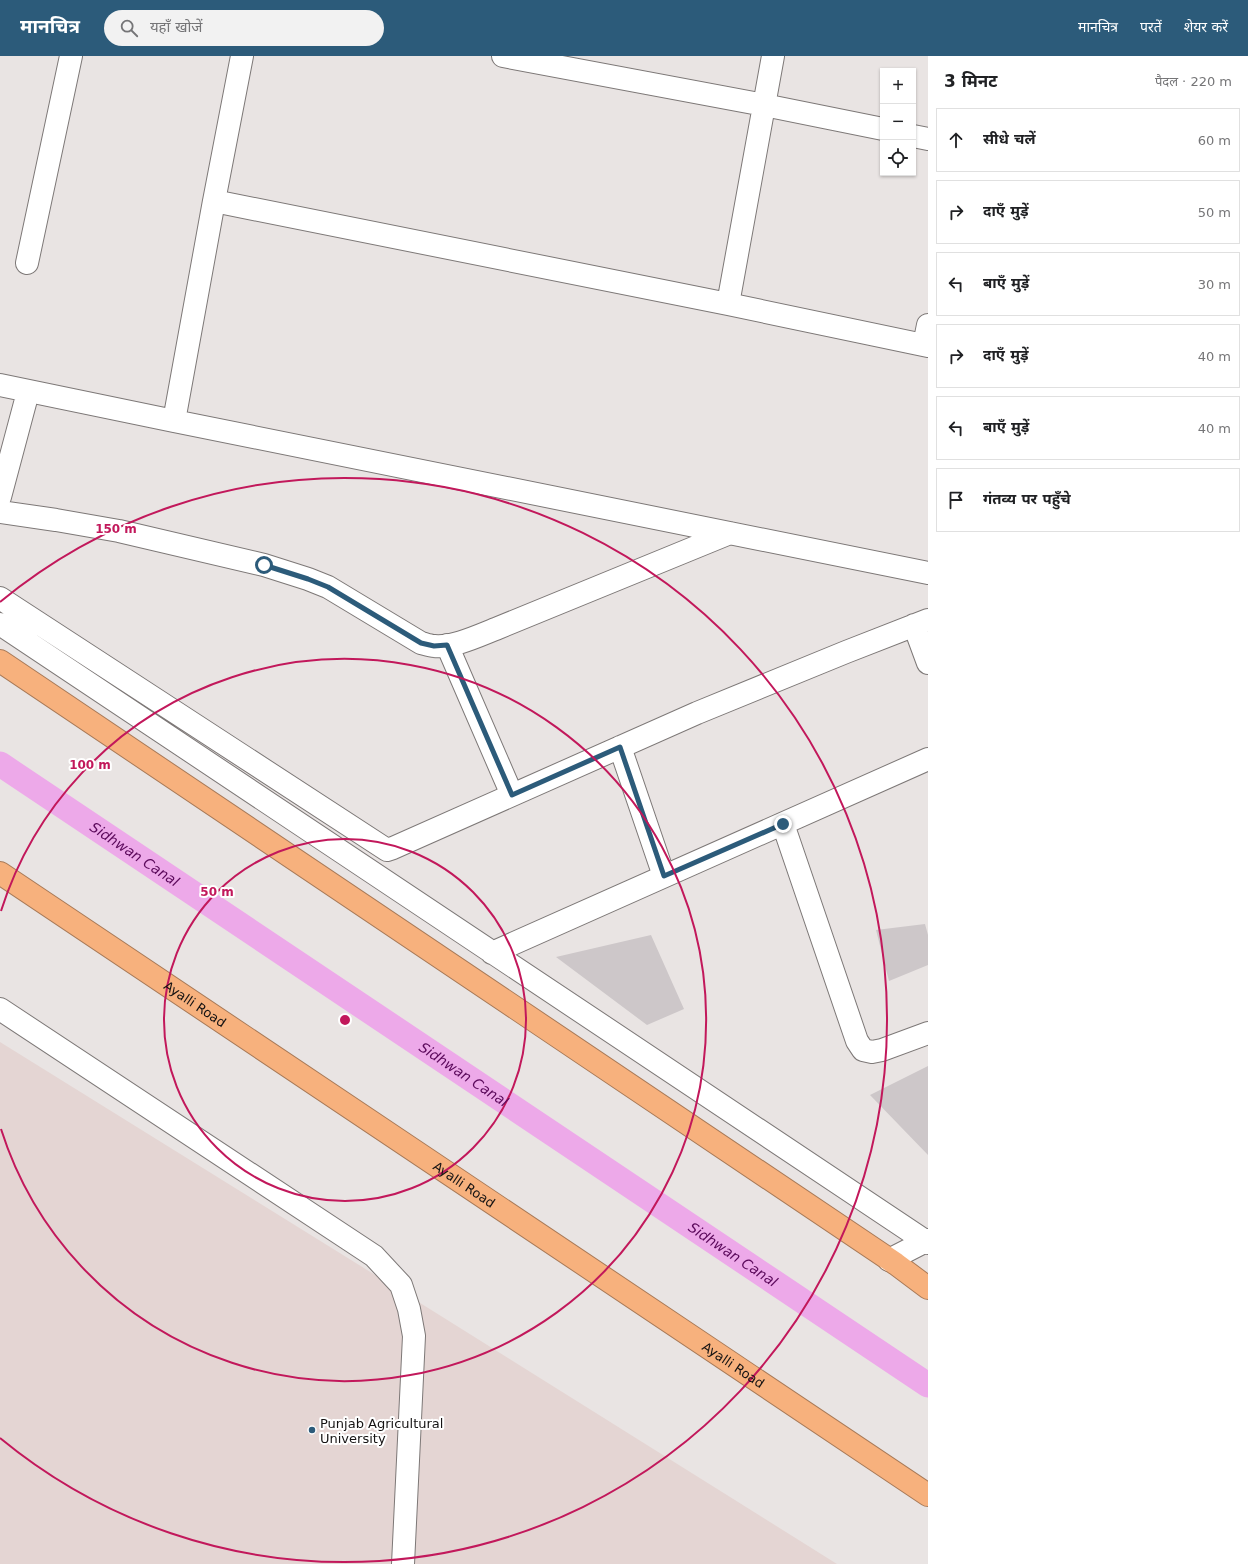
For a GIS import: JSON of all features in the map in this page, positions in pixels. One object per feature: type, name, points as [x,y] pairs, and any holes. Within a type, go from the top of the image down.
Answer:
[{"type":"highway","points":[[0,661],[892,1262],[928,1288]]},
{"type":"highway","name":"Ayalli Road","points":[[0,873],[928,1495]]},
{"type":"street","points":[[27,263],[71,56]]},
{"type":"street","points":[[174,421],[242,56]]},
{"type":"street","points":[[503,56],[880,128]]},
{"type":"street","points":[[728,304],[773,56]]},
{"type":"street","points":[[916,137],[928,139]]},
{"type":"street","points":[[214,201],[728,304],[927,339]]},
{"type":"street","points":[[0,385],[28,392],[928,573]]},
{"type":"street","points":[[0,497],[28,392]]},
{"type":"street","points":[[0,512],[119,531],[264,565],[328,587],[421,643],[434,646],[447,645],[498,628],[730,533]]},
{"type":"street","points":[[0,598],[387,850],[704,710],[921,623],[928,663]]},
{"type":"street","points":[[0,624],[927,1242],[892,1262]]},
{"type":"street","points":[[447,645],[512,795]]},
{"type":"street","points":[[620,747],[664,876]]},
{"type":"street","points":[[492,953],[928,759]]},
{"type":"street","points":[[783,824],[857,1041],[862,1050],[872,1052],[882,1050],[928,1033]]},
{"type":"street","points":[[0,1009],[374,1256],[402,1285],[409,1309],[414,1336],[404,1564]]},
{"type":"shaded area","name":"Punjab Agricultural University","points":[[0,1042],[409,1296],[837,1564],[0,1564]]},
{"type":"building","points":[[925,924],[928,935],[928,965],[889,981],[876,930]]},
{"type":"building","points":[[651,935],[684,1009],[647,1025],[556,957]]},
{"type":"building","points":[[928,1066],[928,1155],[870,1095]]},
{"type":"waterway","name":"Sidhwan Canal","points":[[0,764],[928,1385]]},
{"type":"place","name":"Punjab Agricultural University","points":[[312,1430]]},
{"type":"route","points":[[264,565],[328,587],[421,643],[434,646],[447,645],[512,795],[620,747],[664,876],[783,824]]}]
